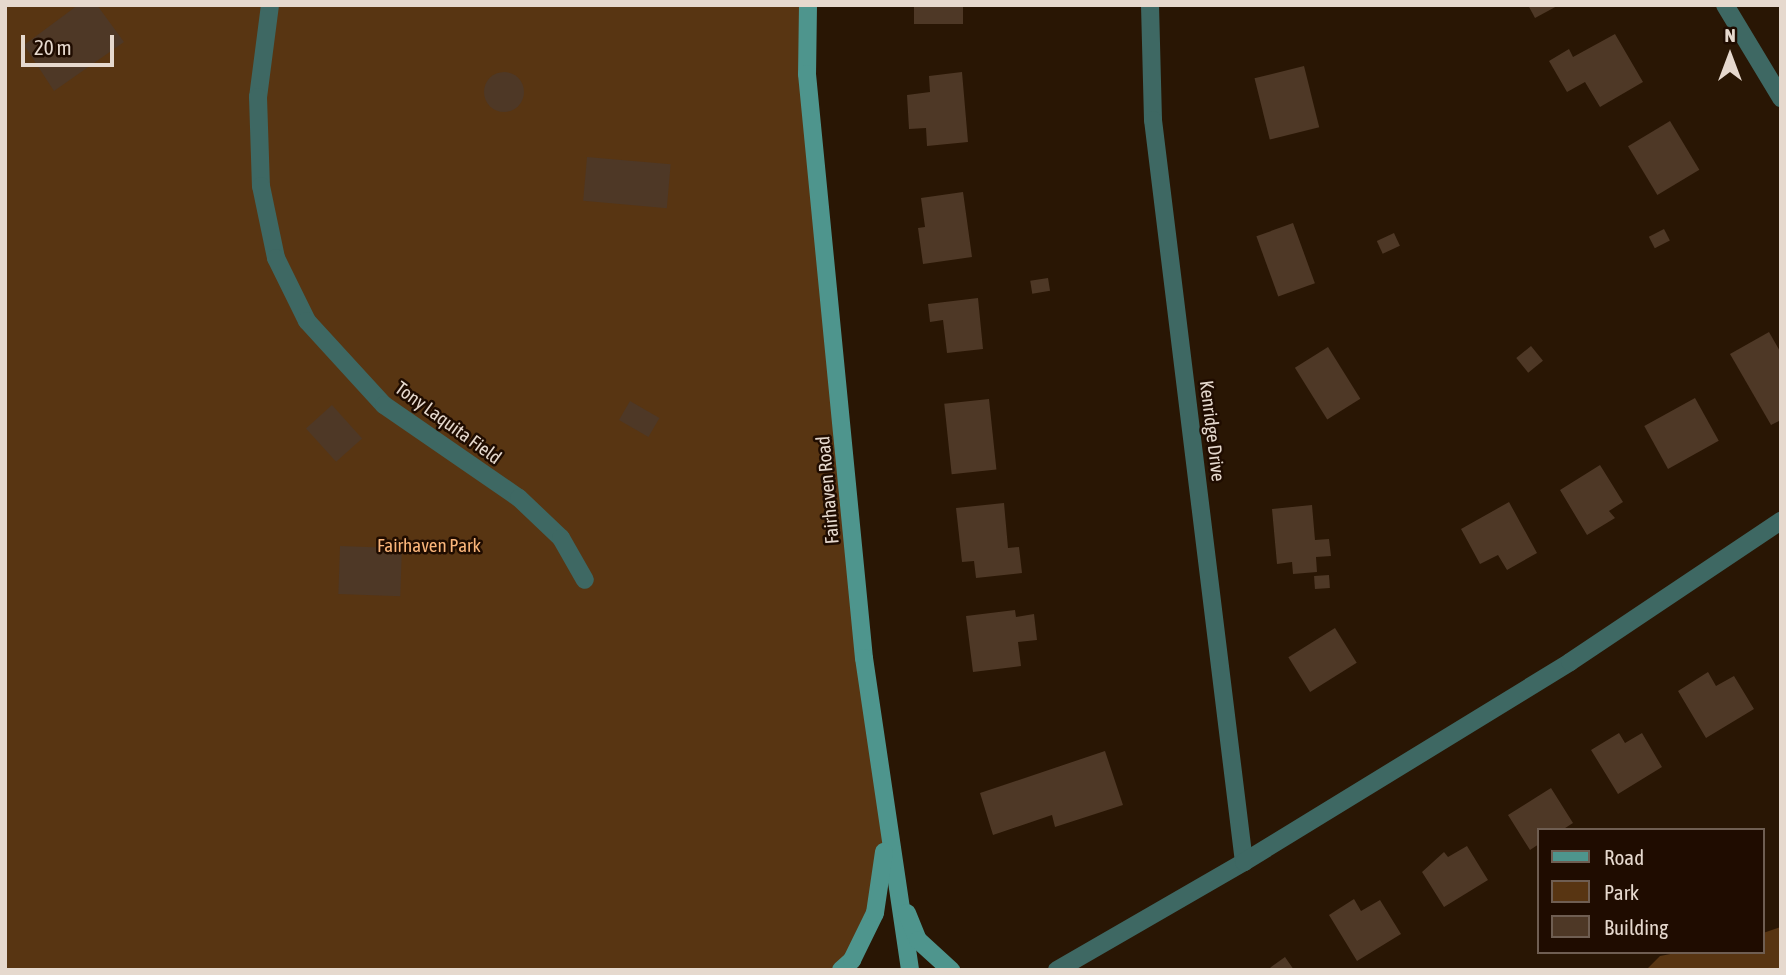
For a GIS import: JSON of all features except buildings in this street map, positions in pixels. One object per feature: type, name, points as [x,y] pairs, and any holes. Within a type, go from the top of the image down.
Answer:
[{"type":"street","name":"Tony Laquita Field","points":[[270,5],[258,97],[261,186],[276,258],[307,321],[384,405],[519,498],[561,538],[585,580]]},
{"type":"street","name":"Fairhaven Road","points":[[808,5],[807,74],[864,658],[894,884],[910,970]]},
{"type":"street","name":"Kenridge Drive","points":[[1150,5],[1153,120],[1244,862]]},
{"type":"street","points":[[1725,5],[1781,98]]},
{"type":"street","points":[[1057,970],[1244,862],[1570,662],[1781,522]]},
{"type":"street","points":[[841,970],[852,960],[875,913],[887,831]]},
{"type":"street","points":[[894,884],[918,940],[951,970]]},
{"type":"green space","name":"Fairhaven Park","points":[[5,5],[808,5],[887,831],[875,913],[841,970],[5,970]]},
{"type":"green space","points":[[1781,927],[1781,970],[1646,970],[1660,956],[1670,954],[1765,954],[1765,932]]}]
